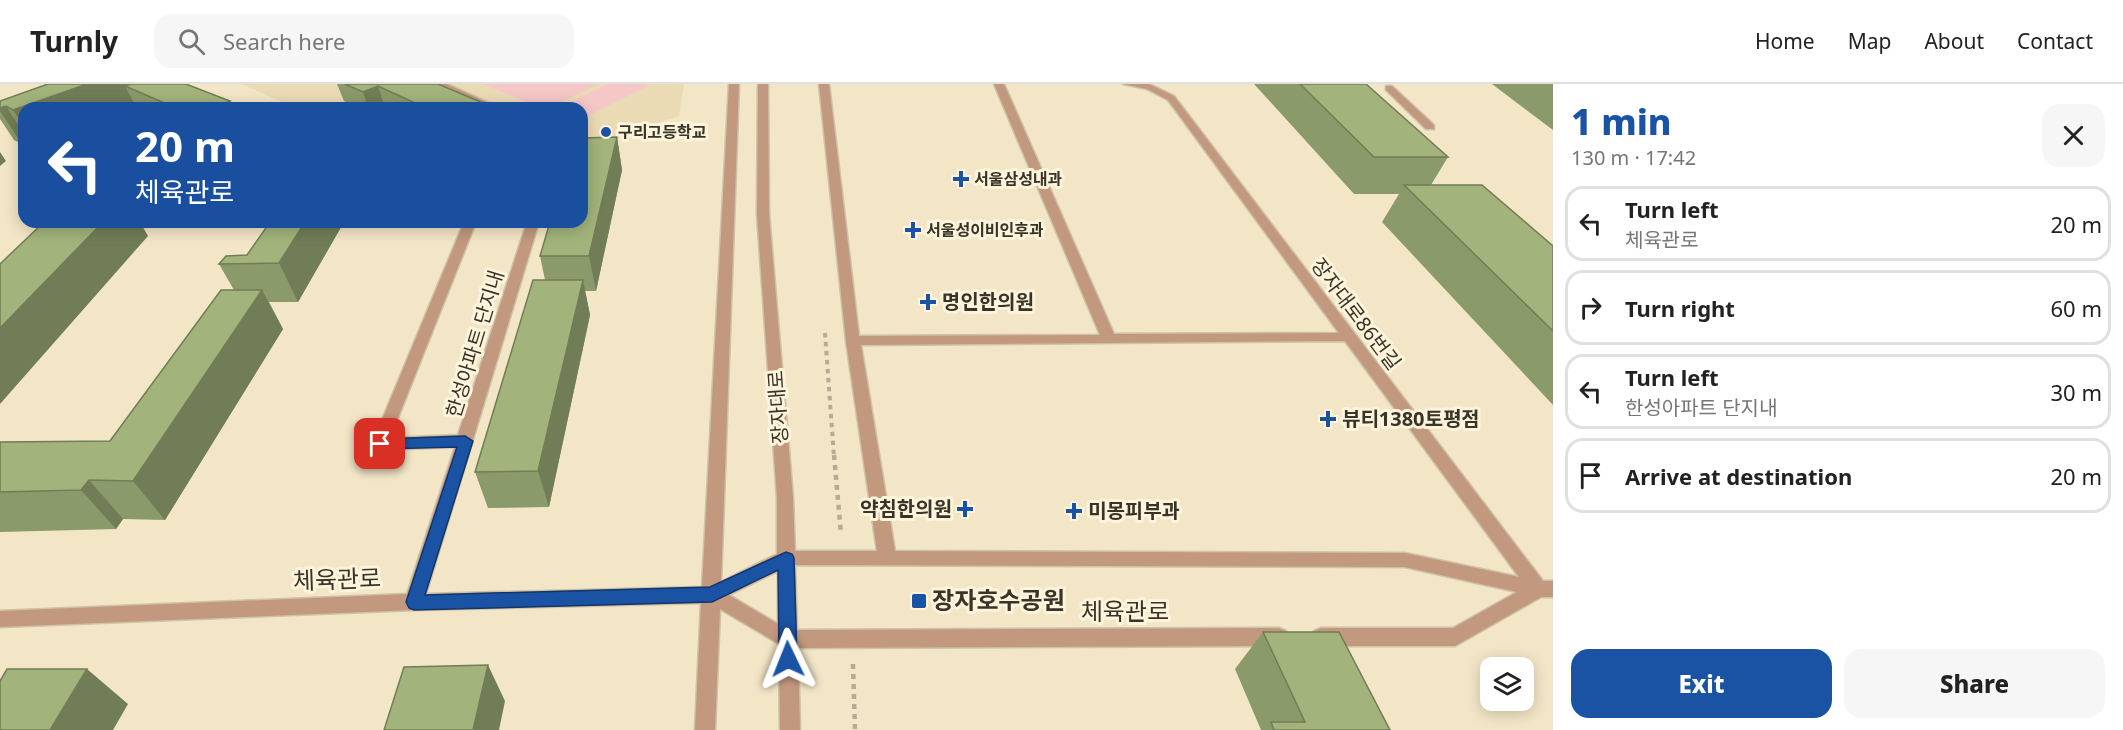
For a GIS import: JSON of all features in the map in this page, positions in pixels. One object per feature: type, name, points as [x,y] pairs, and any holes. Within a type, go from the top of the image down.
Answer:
[{"type":"street","points":[[439,84],[481,102]]},
{"type":"street","points":[[705,730],[734,84]]},
{"type":"street","name":"장자대로","points":[[763,84],[763,214],[785,498],[790,730]]},
{"type":"street","points":[[824,84],[853,341],[887,559]]},
{"type":"street","points":[[999,84],[1109,339]]},
{"type":"street","name":"장자대로86번길","points":[[1128,84],[1149,87],[1171,98],[1348,337],[1545,589]]},
{"type":"street","points":[[1389,88],[1430,128]]},
{"type":"street","name":"한성아파트 단지내","points":[[468,228],[380,444],[465,441],[531,228]]},
{"type":"street","points":[[853,341],[1348,337]]},
{"type":"street","points":[[414,602],[465,441]]},
{"type":"street","name":"체육관로","points":[[0,620],[414,602],[712,595],[786,558],[1405,560],[1545,589]]},
{"type":"street","name":"체육관로","points":[[787,639],[1455,637],[1545,589]]},
{"type":"street","points":[[712,595],[787,639]]},
{"type":"path","points":[[853,654],[855,730]]},
{"type":"shaded area","name":"구리고등학교","points":[[241,84],[684,84],[679,116],[588,146],[588,102],[282,102]]},
{"type":"shaded area","points":[[483,84],[599,84],[562,102],[526,102]]},
{"type":"shaded area","points":[[608,84],[648,86],[588,116],[588,102],[570,102]]},
{"type":"building","points":[[48,84],[87,84],[36,102],[18,102],[18,108],[13,110],[6,106],[0,108],[0,101]]},
{"type":"building","points":[[131,84],[186,84],[230,101],[162,102],[125,86]]},
{"type":"building","points":[[345,84],[438,84],[481,102],[413,102],[378,86],[363,92]]},
{"type":"building","points":[[1300,84],[1366,84],[1448,157],[1374,157]]},
{"type":"building","points":[[617,137],[589,256],[540,256],[548,228],[588,228],[588,138]]},
{"type":"building","points":[[1404,185],[1482,185],[1553,246],[1553,331]]},
{"type":"building","points":[[38,228],[97,228],[0,328],[0,264]]},
{"type":"building","points":[[266,228],[301,228],[279,263],[219,264],[226,256],[247,255]]},
{"type":"building","points":[[533,280],[583,280],[538,471],[475,472]]},
{"type":"building","points":[[221,290],[262,290],[133,481],[89,480],[81,490],[0,492],[0,442],[110,441]]},
{"type":"building","points":[[1263,632],[1339,632],[1390,730],[1274,730],[1271,722],[1305,722]]},
{"type":"building","points":[[488,665],[473,730],[384,730],[404,667]]},
{"type":"building","points":[[7,669],[87,669],[50,730],[0,730],[0,681]]},
{"type":"place","name":"구리고등학교","points":[[606,132]]},
{"type":"place","name":"서울삼성내과","points":[[961,179]]},
{"type":"place","name":"서울성이비인후과","points":[[913,230]]},
{"type":"place","name":"명인한의원","points":[[928,302]]},
{"type":"place","name":"뷰티1380토평점","points":[[1328,419]]},
{"type":"place","name":"약침한의원","points":[[965,509]]},
{"type":"place","name":"미몽피부과","points":[[1074,511]]},
{"type":"place","name":"장자호수공원","points":[[919,601]]},
{"type":"route","points":[[380,444],[465,441],[414,602],[712,595],[786,558],[788,659]]}]
